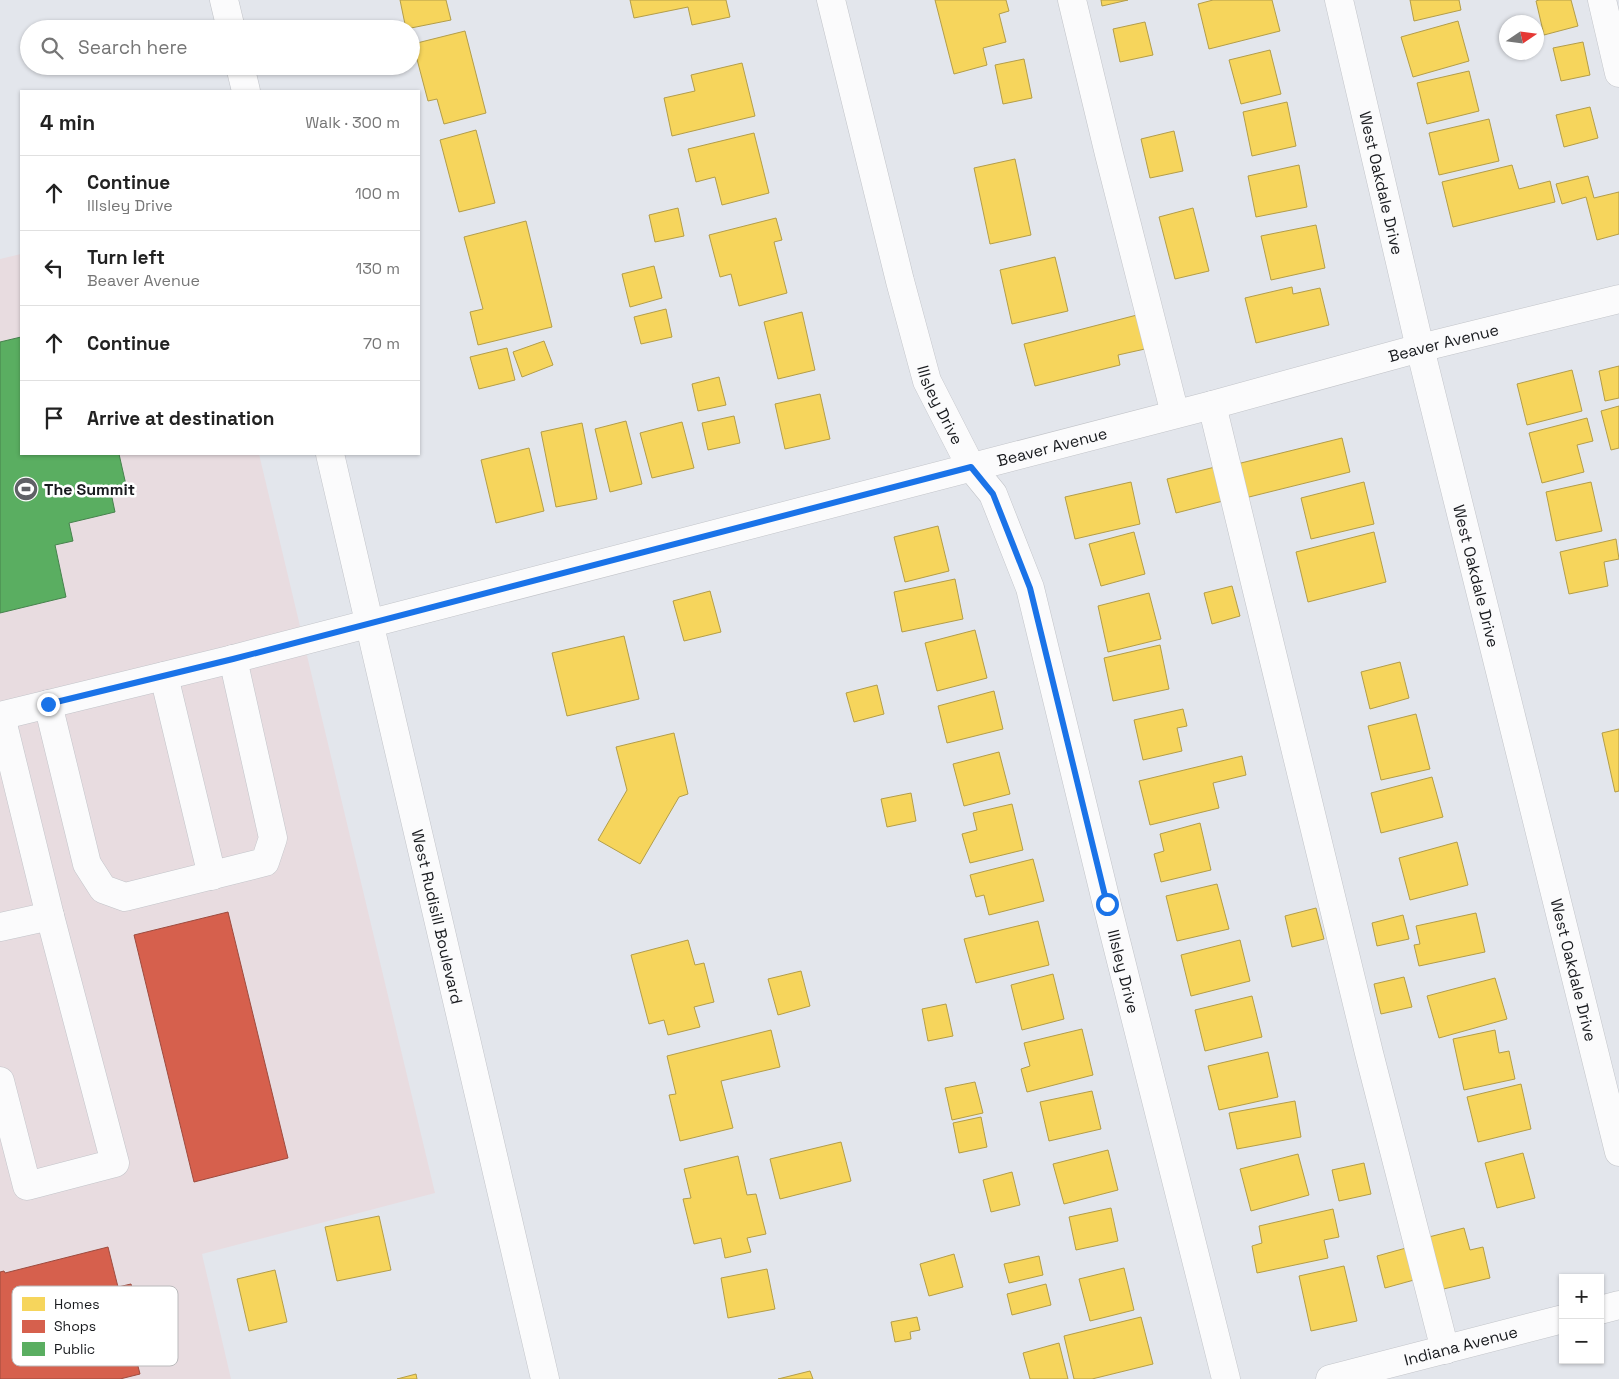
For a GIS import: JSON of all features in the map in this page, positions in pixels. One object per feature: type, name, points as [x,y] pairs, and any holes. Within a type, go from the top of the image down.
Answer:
[{"type":"street","points":[[224,0],[229,20]]},
{"type":"street","name":"Illsley Drive","points":[[831,0],[926,381],[971,467],[993,494],[1030,588],[1226,1379]]},
{"type":"street","points":[[1072,0],[1108,154],[1175,414]]},
{"type":"street","name":"West Oakdale Drive","points":[[1338,0],[1420,348],[1619,1152]]},
{"type":"street","points":[[1602,0],[1619,73]]},
{"type":"street","points":[[242,75],[246,90]]},
{"type":"street","name":"Beaver Avenue","points":[[1,716],[233,659],[1212,405],[1420,348],[1619,299]]},
{"type":"street","points":[[1212,405],[1369,1053],[1445,1350]]},
{"type":"street","name":"West Rudisill Boulevard","points":[[330,455],[545,1379]]},
{"type":"street","points":[[48,704],[87,864],[103,889],[125,897],[212,876],[265,862],[273,838],[233,659]]},
{"type":"street","points":[[164,676],[212,876]]},
{"type":"street","points":[[0,1082],[27,1186],[115,1163],[50,916],[1,716]]},
{"type":"street","points":[[0,927],[50,916]]},
{"type":"street","points":[[1604,1309],[1619,1305]]},
{"type":"street","name":"Indiana Avenue","points":[[1330,1379],[1559,1320]]},
{"type":"shaded area","points":[[20,254],[20,455],[259,455],[435,1193],[202,1254],[231,1379],[0,1379],[0,259]]},
{"type":"building: Homes","points":[[400,0],[446,0],[451,20],[420,26],[420,20],[404,20]]},
{"type":"building: Homes","points":[[630,0],[726,0],[730,17],[692,25],[688,7],[634,18]]},
{"type":"building: Homes","points":[[935,0],[1006,0],[1009,11],[999,14],[1006,42],[983,48],[987,65],[954,74]]},
{"type":"building: Homes","points":[[1101,0],[1128,0],[1102,6]]},
{"type":"building: Homes","points":[[1213,0],[1272,0],[1280,31],[1209,49],[1198,4]]},
{"type":"building: Homes","points":[[1410,0],[1459,0],[1461,10],[1414,21]]},
{"type":"building: Homes","points":[[1571,0],[1578,26],[1544,35],[1544,15],[1539,15],[1536,1]]},
{"type":"building: Homes","points":[[1458,21],[1469,61],[1413,77],[1401,37]]},
{"type":"building: Homes","points":[[1145,22],[1153,55],[1120,62],[1113,29]]},
{"type":"building: Homes","points":[[465,31],[486,113],[444,124],[437,99],[428,101],[420,71],[420,42]]},
{"type":"building: Homes","points":[[1583,42],[1590,75],[1561,81],[1553,48]]},
{"type":"building: Homes","points":[[1270,50],[1281,94],[1241,104],[1229,60]]},
{"type":"building: Homes","points":[[1024,59],[1032,98],[1003,104],[995,65]]},
{"type":"building: Homes","points":[[742,63],[755,116],[672,136],[664,98],[695,91],[691,75]]},
{"type":"building: Homes","points":[[1469,71],[1479,111],[1427,124],[1417,83]]},
{"type":"building: Homes","points":[[1287,102],[1296,146],[1252,156],[1243,112]]},
{"type":"building: Homes","points":[[1590,107],[1598,138],[1564,147],[1556,115]]},
{"type":"building: Homes","points":[[1489,119],[1499,161],[1439,175],[1429,133]]},
{"type":"building: Homes","points":[[476,130],[495,203],[459,212],[440,140]]},
{"type":"building: Homes","points":[[1174,131],[1183,171],[1150,178],[1141,139]]},
{"type":"building: Homes","points":[[754,133],[769,193],[722,205],[715,177],[696,182],[688,149]]},
{"type":"building: Homes","points":[[1015,159],[1031,235],[990,244],[974,168]]},
{"type":"building: Homes","points":[[1299,165],[1307,207],[1256,217],[1248,176]]},
{"type":"building: Homes","points":[[1512,165],[1519,189],[1550,181],[1555,202],[1453,227],[1442,182]]},
{"type":"building: Homes","points":[[1588,176],[1594,198],[1619,192],[1619,234],[1597,240],[1586,197],[1562,204],[1556,184]]},
{"type":"building: Homes","points":[[678,208],[684,236],[655,242],[649,215]]},
{"type":"building: Homes","points":[[1193,208],[1209,271],[1175,279],[1159,217]]},
{"type":"building: Homes","points":[[776,218],[782,240],[774,242],[787,293],[739,306],[731,274],[720,277],[709,235]]},
{"type":"building: Homes","points":[[526,221],[552,327],[478,345],[470,312],[483,309],[464,237]]},
{"type":"building: Homes","points":[[1316,225],[1325,268],[1271,280],[1261,236]]},
{"type":"building: Homes","points":[[1055,257],[1068,311],[1012,324],[1000,270]]},
{"type":"building: Homes","points":[[654,266],[662,298],[630,307],[622,274]]},
{"type":"building: Homes","points":[[1292,287],[1293,294],[1320,288],[1329,325],[1256,343],[1245,298]]},
{"type":"building: Homes","points":[[666,309],[672,337],[641,344],[634,317]]},
{"type":"building: Homes","points":[[802,312],[815,370],[778,379],[764,322]]},
{"type":"building: Homes","points":[[1137,315],[1145,349],[1118,355],[1120,365],[1035,386],[1024,344]]},
{"type":"building: Homes","points":[[544,341],[553,365],[522,377],[513,352]]},
{"type":"building: Homes","points":[[507,348],[515,380],[479,389],[470,357]]},
{"type":"building: Homes","points":[[1619,366],[1619,398],[1605,401],[1599,371]]},
{"type":"building: Homes","points":[[1572,370],[1582,411],[1527,425],[1517,384]]},
{"type":"building: Homes","points":[[719,377],[726,405],[698,411],[692,384]]},
{"type":"building: Homes","points":[[820,394],[830,439],[785,449],[775,404]]},
{"type":"building: Homes","points":[[1619,406],[1619,448],[1611,450],[1601,411]]},
{"type":"building: Homes","points":[[734,416],[740,443],[708,450],[702,423]]},
{"type":"building: Homes","points":[[1587,418],[1593,441],[1577,445],[1584,472],[1542,483],[1529,433]]},
{"type":"building: Homes","points":[[626,421],[642,484],[610,492],[595,429]]},
{"type":"building: Homes","points":[[682,422],[694,468],[652,478],[640,433]]},
{"type":"building: Homes","points":[[582,423],[597,499],[556,507],[541,432]]},
{"type":"building: Homes","points":[[1342,438],[1350,472],[1245,498],[1237,464]]},
{"type":"building: Homes","points":[[529,448],[544,511],[496,523],[481,460]]},
{"type":"building: Homes","points":[[1215,467],[1223,501],[1176,513],[1167,479]]},
{"type":"building: Homes","points":[[1131,482],[1140,524],[1075,539],[1065,497]]},
{"type":"building: Homes","points":[[1364,482],[1374,524],[1311,539],[1301,498]]},
{"type":"building: Homes","points":[[1591,482],[1602,531],[1556,541],[1546,492]]},
{"type":"building: Homes","points":[[938,526],[949,571],[905,582],[894,537]]},
{"type":"building: Homes","points":[[1134,532],[1145,574],[1101,586],[1089,544]]},
{"type":"building: Homes","points":[[1374,532],[1386,582],[1308,602],[1296,552]]},
{"type":"building: Homes","points":[[1616,539],[1619,559],[1604,562],[1608,586],[1569,594],[1560,552]]},
{"type":"building: Homes","points":[[955,579],[963,619],[902,632],[894,592]]},
{"type":"building: Homes","points":[[1232,586],[1240,616],[1212,624],[1204,593]]},
{"type":"building: Homes","points":[[710,591],[721,632],[684,641],[673,601]]},
{"type":"building: Homes","points":[[1149,593],[1161,639],[1108,652],[1098,606]]},
{"type":"building: Homes","points":[[975,630],[987,678],[937,691],[925,643]]},
{"type":"building: Homes","points":[[624,636],[639,699],[567,716],[552,653]]},
{"type":"building: Homes","points":[[1160,645],[1169,689],[1113,701],[1104,658]]},
{"type":"building: Homes","points":[[1400,662],[1409,698],[1370,709],[1361,672]]},
{"type":"building: Homes","points":[[877,685],[884,714],[854,722],[846,693]]},
{"type":"building: Homes","points":[[994,691],[1003,729],[947,743],[938,706]]},
{"type":"building: Homes","points":[[1183,709],[1187,726],[1177,728],[1182,751],[1143,760],[1134,720]]},
{"type":"building: Homes","points":[[1416,714],[1430,769],[1381,780],[1368,726]]},
{"type":"building: Homes","points":[[1619,729],[1619,791],[1615,792],[1602,733]]},
{"type":"building: Homes","points":[[674,733],[688,794],[679,797],[640,864],[598,840],[627,790],[616,747]]},
{"type":"building: Homes","points":[[999,752],[1010,794],[964,806],[953,764]]},
{"type":"building: Homes","points":[[1242,756],[1246,775],[1213,783],[1219,808],[1150,825],[1139,781]]},
{"type":"building: Homes","points":[[1432,777],[1443,817],[1381,833],[1371,793]]},
{"type":"building: Homes","points":[[911,793],[916,821],[887,827],[881,799]]},
{"type":"building: Homes","points":[[1012,804],[1023,850],[970,863],[962,834],[977,830],[973,813]]},
{"type":"building: Homes","points":[[1200,823],[1211,870],[1161,882],[1154,854],[1164,851],[1160,834]]},
{"type":"building: Homes","points":[[1457,842],[1468,885],[1410,900],[1399,858]]},
{"type":"building: Homes","points":[[1033,859],[1044,901],[989,915],[984,895],[976,897],[970,875]]},
{"type":"building: Homes","points":[[1217,884],[1229,929],[1177,941],[1166,896]]},
{"type":"building: Homes","points":[[1316,908],[1324,939],[1292,947],[1285,916]]},
{"type":"building: Homes","points":[[1476,913],[1485,952],[1419,966],[1414,945],[1420,944],[1416,926]]},
{"type":"building: Homes","points":[[1403,915],[1409,939],[1377,946],[1372,923]]},
{"type":"building: Homes","points":[[1038,921],[1049,965],[976,983],[964,939]]},
{"type":"building: Homes","points":[[688,940],[695,965],[704,963],[714,1002],[694,1007],[700,1027],[668,1035],[664,1020],[649,1024],[631,955]]},
{"type":"building: Homes","points":[[1240,940],[1250,981],[1191,996],[1181,955]]},
{"type":"building: Homes","points":[[801,971],[810,1006],[778,1015],[768,979]]},
{"type":"building: Homes","points":[[1053,974],[1064,1019],[1022,1030],[1011,985]]},
{"type":"building: Homes","points":[[1404,977],[1412,1007],[1381,1014],[1374,984]]},
{"type":"building: Homes","points":[[1495,978],[1507,1019],[1439,1038],[1427,996]]},
{"type":"building: Homes","points":[[1252,996],[1262,1037],[1205,1051],[1195,1010]]},
{"type":"building: Homes","points":[[946,1004],[953,1036],[928,1041],[922,1009]]},
{"type":"building: Homes","points":[[1082,1029],[1093,1075],[1027,1092],[1021,1069],[1030,1066],[1024,1043]]},
{"type":"building: Homes","points":[[771,1030],[780,1067],[721,1081],[733,1128],[680,1141],[669,1095],[676,1094],[667,1056]]},
{"type":"building: Homes","points":[[1495,1030],[1499,1053],[1509,1051],[1515,1079],[1464,1090],[1453,1039]]},
{"type":"building: Homes","points":[[1268,1052],[1278,1097],[1219,1110],[1208,1066]]},
{"type":"building: Homes","points":[[975,1082],[983,1113],[952,1120],[945,1088]]},
{"type":"building: Homes","points":[[1521,1084],[1531,1129],[1478,1142],[1467,1097]]},
{"type":"building: Homes","points":[[1092,1091],[1101,1129],[1049,1141],[1040,1102]]},
{"type":"building: Homes","points":[[1295,1101],[1301,1137],[1237,1149],[1229,1113]]},
{"type":"building: Homes","points":[[981,1117],[987,1147],[959,1153],[953,1123]]},
{"type":"building: Homes","points":[[841,1142],[851,1181],[780,1199],[770,1159]]},
{"type":"building: Homes","points":[[1108,1150],[1118,1190],[1064,1204],[1053,1164]]},
{"type":"building: Homes","points":[[1523,1153],[1535,1198],[1497,1208],[1485,1163]]},
{"type":"building: Homes","points":[[1298,1154],[1309,1195],[1251,1211],[1240,1169]]},
{"type":"building: Homes","points":[[738,1156],[747,1195],[756,1194],[766,1234],[747,1238],[751,1252],[725,1258],[721,1238],[694,1244],[683,1199],[691,1198],[684,1169]]},
{"type":"building: Homes","points":[[1364,1163],[1371,1194],[1339,1201],[1332,1170]]},
{"type":"building: Homes","points":[[1012,1172],[1020,1205],[991,1212],[983,1180]]},
{"type":"building: Homes","points":[[1111,1208],[1118,1241],[1076,1250],[1069,1217]]},
{"type":"building: Homes","points":[[1333,1209],[1339,1237],[1324,1240],[1328,1258],[1257,1273],[1252,1246],[1262,1243],[1259,1226]]},
{"type":"building: Homes","points":[[379,1216],[391,1270],[337,1281],[325,1227]]},
{"type":"building: Homes","points":[[1464,1228],[1470,1250],[1483,1247],[1490,1278],[1435,1291],[1421,1239]]},
{"type":"building: Homes","points":[[1406,1248],[1414,1280],[1385,1288],[1377,1256]]},
{"type":"building: Homes","points":[[954,1254],[963,1287],[929,1296],[920,1264]]},
{"type":"building: Homes","points":[[1039,1256],[1043,1275],[1009,1283],[1004,1264]]},
{"type":"building: Homes","points":[[1344,1266],[1357,1321],[1311,1331],[1299,1276]]},
{"type":"building: Homes","points":[[1124,1268],[1134,1310],[1090,1321],[1079,1279]]},
{"type":"building: Homes","points":[[767,1269],[775,1309],[728,1318],[721,1278]]},
{"type":"building: Homes","points":[[275,1270],[287,1322],[249,1331],[237,1279]]},
{"type":"building: Homes","points":[[1046,1284],[1051,1305],[1012,1315],[1007,1294]]},
{"type":"building: Homes","points":[[917,1317],[920,1330],[910,1332],[911,1339],[895,1342],[891,1322]]},
{"type":"building: Homes","points":[[1141,1317],[1153,1364],[1092,1379],[1074,1379],[1064,1336]]},
{"type":"building: Homes","points":[[1059,1343],[1068,1379],[1030,1379],[1023,1353]]},
{"type":"building: Homes","points":[[810,1371],[813,1379],[778,1379]]},
{"type":"building: Homes","points":[[416,1374],[417,1379],[397,1379]]},
{"type":"building: Shops","points":[[228,912],[288,1158],[194,1182],[134,935]]},
{"type":"building: Shops","points":[[108,1247],[118,1286],[12,1286],[12,1366],[138,1366],[140,1374],[120,1379],[0,1379],[0,1272],[4,1271],[5,1273]]},
{"type":"building: Public","points":[[20,337],[20,455],[119,455],[126,485],[110,488],[115,512],[69,523],[73,541],[55,545],[66,597],[0,613],[0,342]]},
{"type":"place","name":"The Summit","points":[[26,489]]},
{"type":"route","points":[[48,704],[233,659],[971,467],[993,494],[1030,588],[1107,904]]}]
